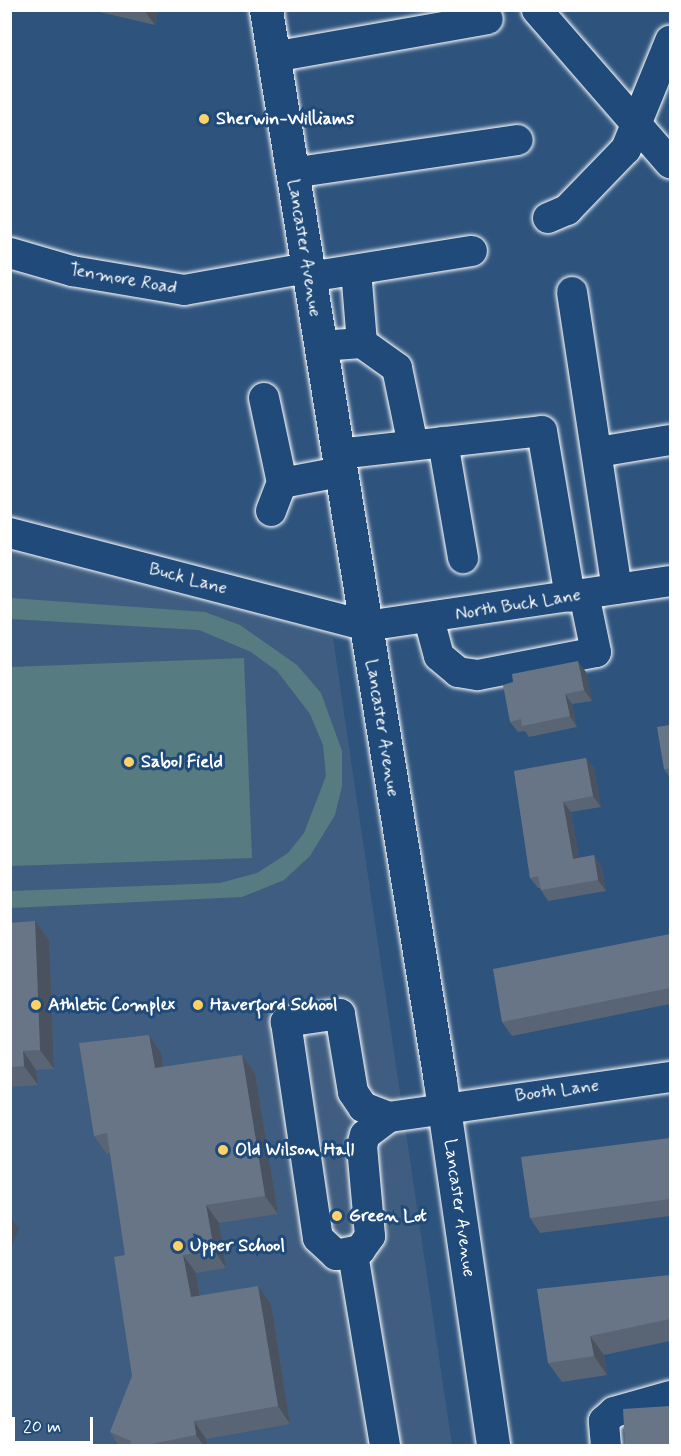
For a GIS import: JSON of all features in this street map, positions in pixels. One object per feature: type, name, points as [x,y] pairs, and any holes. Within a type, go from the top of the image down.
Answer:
[{"type":"highway","name":"Lancaster Avenue","points":[[266,10],[444,1106],[493,1446]]},
{"type":"street","points":[[537,10],[670,163]]},
{"type":"street","points":[[273,57],[488,19]]},
{"type":"street","points":[[548,218],[567,210],[599,180],[626,149],[670,41]]},
{"type":"street","points":[[292,173],[518,140]]},
{"type":"street","name":"Tenmore Road","points":[[10,253],[72,271],[184,290],[308,273],[356,270],[472,251]]},
{"type":"street","points":[[356,270],[362,343]]},
{"type":"street","points":[[572,292],[617,589]]},
{"type":"street","points":[[320,346],[362,343],[397,368],[413,445]]},
{"type":"street","points":[[264,398],[282,483],[272,511]]},
{"type":"street","points":[[282,483],[339,463],[413,445],[542,430],[577,595],[596,652],[478,675],[458,672],[439,656],[429,619]]},
{"type":"street","points":[[598,452],[670,440]]},
{"type":"street","points":[[443,442],[464,558]]},
{"type":"street","name":"Buck Lane","points":[[10,533],[366,626]]},
{"type":"street","name":"North Buck Lane","points":[[366,626],[429,619],[670,581]]},
{"type":"street","points":[[340,1014],[353,1092],[363,1107],[389,1117],[365,1135],[362,1163],[370,1236],[353,1254],[336,1255],[318,1238],[286,1022],[340,1014]]},
{"type":"street","name":"Booth Lane","points":[[389,1117],[444,1106],[670,1077]]},
{"type":"street","points":[[353,1254],[385,1446]]},
{"type":"street","points":[[606,1446],[604,1421],[614,1412],[670,1396]]},
{"type":"shaded area","name":"Haverford School","points":[[10,552],[333,638],[452,1445],[11,1445]]},
{"type":"green space","points":[[11,598],[205,612],[240,625],[297,665],[321,693],[342,751],[342,786],[335,815],[310,856],[284,880],[242,897],[11,908],[11,891],[220,883],[257,873],[288,853],[304,833],[326,776],[323,745],[310,714],[277,671],[251,652],[199,630],[11,619]]},
{"type":"green space","name":"Sabol Field","points":[[244,658],[252,858],[11,866],[11,667]]},
{"type":"building","points":[[578,661],[584,690],[565,694],[570,716],[522,726],[521,719],[510,722],[503,685],[513,682],[512,674]]},
{"type":"building","points":[[670,725],[670,768],[664,769],[657,727]]},
{"type":"building","points":[[586,758],[593,796],[563,802],[573,859],[594,855],[598,880],[541,890],[538,876],[530,878],[514,771]]},
{"type":"building","points":[[35,921],[40,1050],[23,1051],[24,1066],[10,1067],[10,923]]},
{"type":"building","points":[[670,934],[670,988],[502,1022],[493,969]]},
{"type":"building","name":"Upper School","points":[[149,1035],[155,1068],[242,1055],[265,1196],[206,1205],[214,1250],[183,1255],[191,1297],[258,1286],[278,1406],[194,1421],[196,1435],[142,1446],[130,1446],[131,1441],[110,1432],[132,1376],[114,1257],[125,1255],[107,1133],[94,1136],[79,1043]]},
{"type":"building","points":[[670,1138],[670,1199],[530,1218],[521,1157]]},
{"type":"building","points":[[670,1275],[670,1319],[590,1336],[594,1356],[548,1363],[537,1289]]},
{"type":"building","points":[[670,1406],[670,1446],[625,1446],[623,1409]]},
{"type":"place","name":"Sherwin-Williams","points":[[204,119]]},
{"type":"place","name":"Sabol Field","points":[[129,762]]},
{"type":"place","name":"Athletic Complex","points":[[36,1005]]},
{"type":"place","name":"Haverford School","points":[[198,1005]]},
{"type":"place","name":"Old Wilson Hall","points":[[223,1150]]},
{"type":"place","name":"Green Lot","points":[[337,1216]]},
{"type":"place","name":"Upper School","points":[[178,1246]]}]
